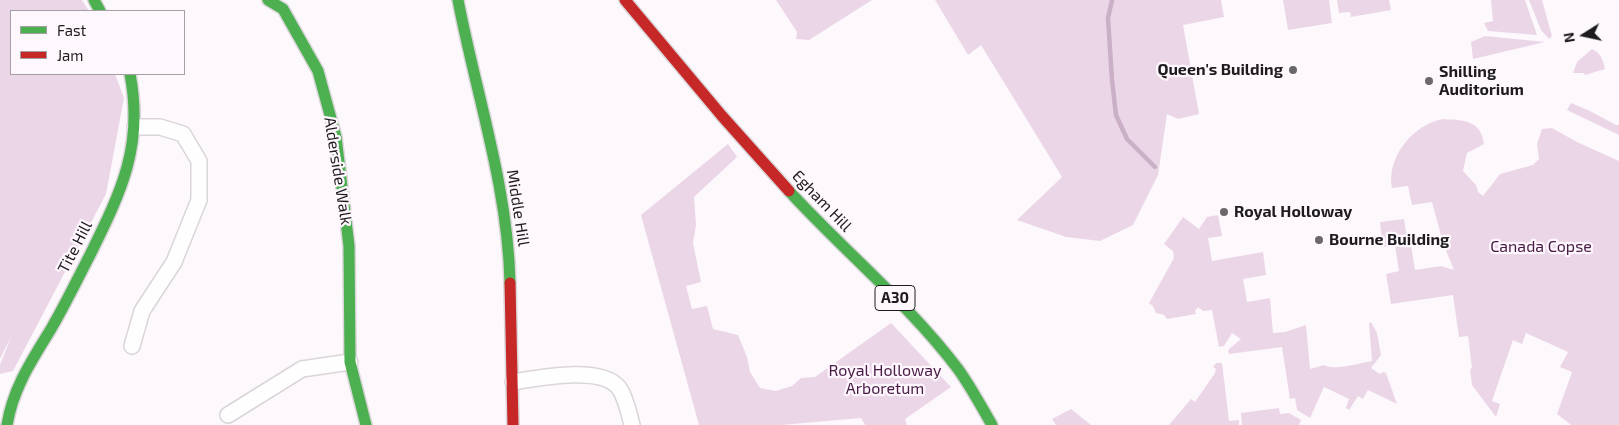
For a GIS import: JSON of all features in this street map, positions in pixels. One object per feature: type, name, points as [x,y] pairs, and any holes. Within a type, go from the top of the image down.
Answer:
[{"type":"street","name":"Alderside Walk","points":[[268,0],[283,9],[318,71],[336,137],[349,246],[350,362],[366,425]]},
{"type":"street","name":"Middle Hill","points":[[458,0],[474,82],[499,181],[506,218],[509,248],[513,425]]},
{"type":"street","name":"Egham Hill","points":[[625,0],[774,174],[824,228],[863,265],[931,336],[961,372],[978,398],[992,425]]},
{"type":"street","name":"Tite Hill","points":[[7,425],[8,414],[19,382],[53,325],[108,218],[132,150],[135,127],[134,93],[130,75]]},
{"type":"street","points":[[132,346],[142,311],[174,262],[199,200],[199,161],[183,134],[160,127],[135,127]]},
{"type":"street","points":[[228,415],[302,369],[350,362]]},
{"type":"street","points":[[513,382],[573,375],[594,375],[609,379],[619,388],[632,425]]},
{"type":"green space","points":[[0,0],[82,0],[88,10],[10,10],[10,75],[115,75],[124,98],[106,194],[13,371],[0,374],[0,365],[11,337],[0,359]]},
{"type":"green space","points":[[776,0],[872,0],[809,40],[796,39],[797,32]]},
{"type":"green space","points":[[935,0],[1221,0],[1224,17],[1183,25],[1199,114],[1178,119],[1167,114],[1158,175],[1133,225],[1100,241],[1066,237],[1017,220],[1062,177],[981,45],[968,55]]},
{"type":"green space","points":[[1283,0],[1329,0],[1332,23],[1288,30]]},
{"type":"green space","points":[[1337,0],[1389,0],[1391,10],[1351,17],[1350,12],[1339,13]]},
{"type":"green space","points":[[1491,0],[1525,0],[1537,35],[1488,31],[1484,23],[1493,21]]},
{"type":"green space","points":[[1529,0],[1542,0],[1552,36],[1549,39],[1541,30]]},
{"type":"green space","points":[[1485,36],[1545,42],[1473,59],[1471,42]]},
{"type":"green space","points":[[1592,49],[1601,57],[1605,69],[1585,75],[1584,73],[1573,73],[1577,62]]},
{"type":"green space","points":[[1571,103],[1619,125],[1619,135],[1567,110]]},
{"type":"green space","name":"Canada Copse","points":[[1443,119],[1464,121],[1479,130],[1484,144],[1467,153],[1463,171],[1483,196],[1500,174],[1533,165],[1539,159],[1537,144],[1542,129],[1552,128],[1577,142],[1619,161],[1619,425],[1571,425],[1557,414],[1572,372],[1560,367],[1568,352],[1526,333],[1522,344],[1513,340],[1492,401],[1500,404],[1496,417],[1472,385],[1468,336],[1459,337],[1453,295],[1391,304],[1386,274],[1399,271],[1395,246],[1383,247],[1380,222],[1404,219],[1408,245],[1411,245],[1415,270],[1441,266],[1454,270],[1443,243],[1432,202],[1412,205],[1408,186],[1392,188],[1391,177],[1393,165],[1398,154],[1412,135],[1432,122]]},
{"type":"green space","name":"Royal Holloway Arboretum","points":[[728,144],[737,157],[694,197],[696,225],[693,243],[701,282],[686,286],[692,309],[707,306],[713,329],[738,335],[747,357],[750,372],[760,388],[776,391],[792,386],[801,378],[815,377],[891,323],[951,387],[905,419],[907,425],[865,425],[861,418],[781,425],[699,425],[641,215]]},
{"type":"green space","points":[[1218,215],[1222,236],[1208,238],[1212,261],[1263,252],[1266,275],[1243,279],[1247,302],[1270,298],[1273,333],[1285,332],[1306,325],[1310,369],[1324,365],[1340,367],[1372,361],[1369,323],[1371,322],[1377,333],[1381,355],[1371,368],[1380,374],[1386,373],[1397,404],[1368,390],[1363,399],[1358,396],[1349,410],[1346,408],[1349,399],[1324,387],[1310,418],[1297,410],[1295,398],[1290,399],[1282,347],[1229,354],[1228,350],[1241,339],[1232,333],[1224,346],[1219,347],[1212,310],[1203,311],[1198,307],[1195,311],[1196,314],[1167,319],[1164,315],[1156,313],[1153,306],[1149,303],[1174,258],[1173,251],[1164,244],[1183,217],[1199,229],[1207,217]]},
{"type":"green space","points":[[1216,363],[1222,363],[1229,421],[1239,420],[1239,425],[1169,425],[1191,399],[1195,402],[1215,373],[1216,369],[1213,367]]},
{"type":"green space","points":[[1279,408],[1280,414],[1289,413],[1301,420],[1299,425],[1242,425],[1241,413]]},
{"type":"green space","points":[[1071,409],[1091,425],[1056,425],[1052,419]]},
{"type":"waterway","points":[[1112,0],[1108,18],[1116,115],[1127,139],[1155,167]]},
{"type":"traffic: fast","points":[[94,0],[99,10]]},
{"type":"traffic: fast","points":[[268,0],[283,9],[318,71],[336,137],[349,246],[350,362],[366,425]]},
{"type":"traffic: fast","points":[[458,0],[504,212],[510,283]]},
{"type":"traffic: fast","points":[[7,425],[14,399],[24,375],[71,292],[120,189],[132,146],[134,124],[134,100],[130,75]]},
{"type":"traffic: fast","points":[[789,191],[919,322],[939,345],[963,376],[992,425]]},
{"type":"traffic: jam","points":[[625,0],[722,116],[789,191]]},
{"type":"traffic: jam","points":[[510,283],[513,425]]},
{"type":"place","name":"Queen's Building","points":[[1293,70]]},
{"type":"place","name":"Shilling Auditorium","points":[[1429,81]]},
{"type":"place","name":"Royal Holloway","points":[[1224,212]]},
{"type":"place","name":"Bourne Building","points":[[1319,240]]}]
